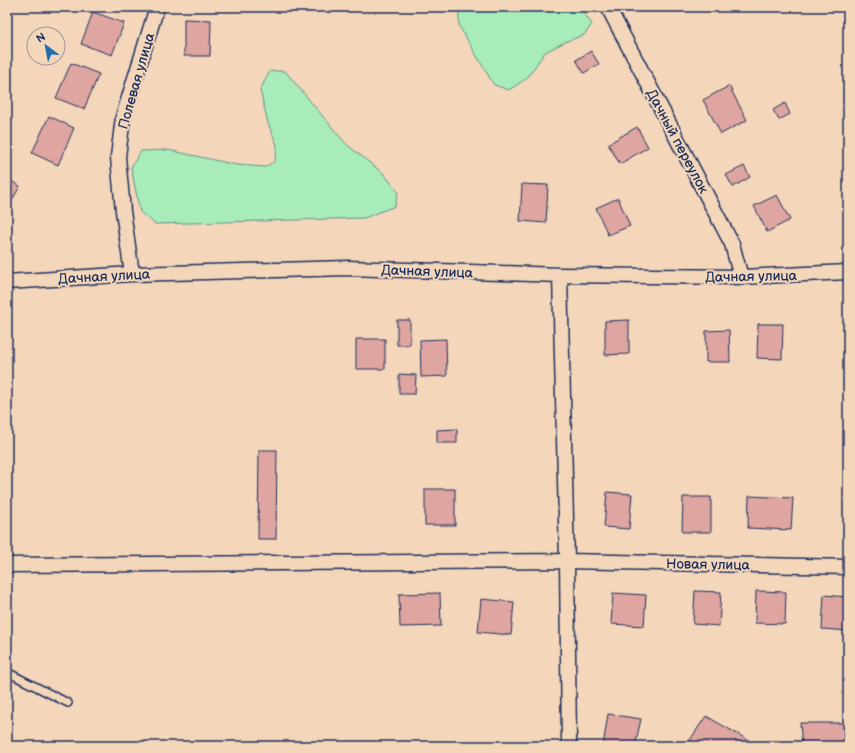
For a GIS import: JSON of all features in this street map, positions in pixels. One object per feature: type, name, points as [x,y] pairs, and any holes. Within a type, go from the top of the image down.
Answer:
[{"type":"street","name":"Полевая улица","points":[[132,274],[123,211],[118,157],[122,117],[157,7]]},
{"type":"street","name":"Дачный переулок","points":[[608,7],[732,244],[740,277]]},
{"type":"street","name":"Дачная улица","points":[[7,282],[132,274],[348,268],[560,275],[740,277],[848,272]]},
{"type":"street","points":[[560,275],[567,561],[569,746]]},
{"type":"street","name":"Новая улица","points":[[7,565],[567,561],[848,567]]},
{"type":"lane","points":[[7,672],[68,703]]},
{"type":"green space","points":[[459,7],[579,7],[592,24],[584,35],[567,41],[545,52],[527,78],[509,90],[494,85],[459,26]]},
{"type":"green space","points":[[270,71],[285,71],[346,144],[384,174],[398,192],[395,206],[364,218],[155,224],[140,212],[131,167],[141,151],[168,150],[237,165],[265,167],[275,161],[277,145],[268,123],[260,90]]},
{"type":"building","points":[[93,12],[124,23],[112,55],[81,44]]},
{"type":"building","points":[[184,19],[211,20],[210,56],[184,56]]},
{"type":"building","points":[[591,51],[599,64],[584,73],[576,60]]},
{"type":"building","points":[[71,63],[99,74],[84,109],[56,98]]},
{"type":"building","points":[[729,86],[747,120],[721,134],[703,100]]},
{"type":"building","points":[[785,103],[790,114],[779,120],[773,110]]},
{"type":"building","points":[[49,116],[74,128],[58,165],[32,153]]},
{"type":"building","points":[[637,127],[648,147],[620,164],[608,144]]},
{"type":"building","points":[[744,166],[750,177],[733,187],[726,175]]},
{"type":"building","points":[[7,179],[20,186],[9,206],[7,205]]},
{"type":"building","points":[[522,184],[548,185],[546,223],[520,221]]},
{"type":"building","points":[[777,195],[790,220],[767,232],[754,206]]},
{"type":"building","points":[[618,198],[630,226],[608,235],[596,208]]},
{"type":"building","points":[[397,320],[410,320],[410,345],[397,345]]},
{"type":"building","points":[[629,320],[629,354],[605,355],[605,321]]},
{"type":"building","points":[[758,324],[783,324],[782,359],[757,358]]},
{"type":"building","points":[[729,330],[730,362],[706,362],[706,331]]},
{"type":"building","points":[[356,339],[385,339],[385,369],[356,369]]},
{"type":"building","points":[[446,339],[447,376],[421,377],[420,340]]},
{"type":"building","points":[[399,374],[416,375],[415,394],[399,394]]},
{"type":"building","points":[[457,429],[457,443],[437,443],[437,430]]},
{"type":"building","points":[[259,450],[277,450],[276,539],[258,539]]},
{"type":"building","points":[[425,489],[455,489],[455,525],[425,525]]},
{"type":"building","points":[[607,492],[632,494],[629,529],[604,527]]},
{"type":"building","points":[[749,496],[793,498],[791,530],[748,528]]},
{"type":"building","points":[[683,497],[711,497],[711,532],[682,532]]},
{"type":"building","points":[[695,591],[721,592],[719,626],[693,624]]},
{"type":"building","points":[[756,591],[786,592],[785,624],[755,623]]},
{"type":"building","points":[[440,593],[441,626],[400,627],[399,594]]},
{"type":"building","points":[[613,593],[646,595],[644,626],[611,624]]},
{"type":"building","points":[[824,595],[848,597],[848,631],[822,629]]},
{"type":"building","points":[[481,599],[514,602],[511,635],[478,632]]},
{"type":"building","points":[[608,714],[641,719],[635,746],[603,746]]},
{"type":"building","points":[[706,716],[750,741],[752,746],[686,746]]},
{"type":"building","points":[[800,723],[848,723],[848,746],[802,746]]}]
